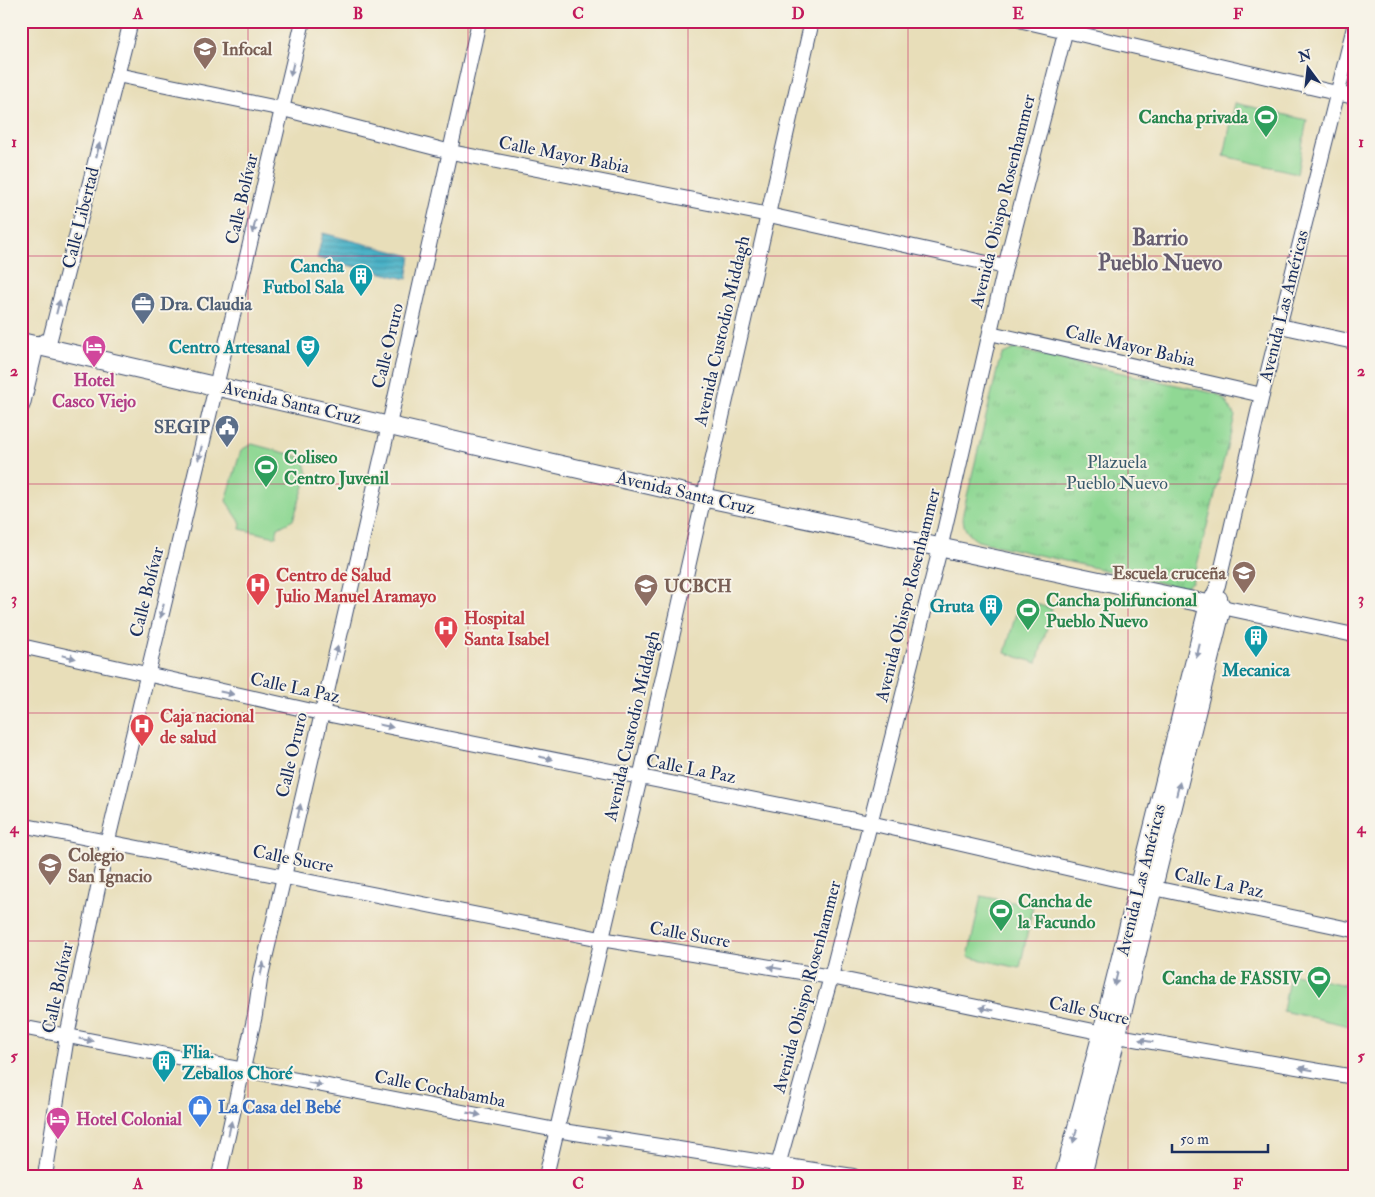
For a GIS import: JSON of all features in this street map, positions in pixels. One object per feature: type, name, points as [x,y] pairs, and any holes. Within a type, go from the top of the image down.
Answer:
[{"type":"main road","name":"Avenida Santa Cruz","points":[[28,343],[702,497],[1216,606]]},
{"type":"main road","points":[[21,404],[28,343]]},
{"type":"main road","name":"Avenida Las Américas","points":[[1082,1176],[1110,1035],[1216,606]]},
{"type":"main road","name":"Avenida Las Américas","points":[[1064,1176],[1110,1035]]},
{"type":"street","name":"Calle Libertad","points":[[28,343],[50,339],[131,21]]},
{"type":"street","name":"Calle Bolívar","points":[[45,1176],[67,1036],[108,840],[303,21]]},
{"type":"street","name":"Calle Oruro","points":[[219,1176],[260,980],[389,425],[479,21]]},
{"type":"street","name":"Avenida Custodio Middagh","points":[[546,1176],[640,778],[702,497],[769,215],[812,21]]},
{"type":"street","points":[[1023,21],[1066,26],[1354,97]]},
{"type":"street","name":"Avenida Obispo Rosenhammer","points":[[777,1169],[831,977],[940,549],[1005,267],[1066,26]]},
{"type":"street","name":"Avenida Las Américas","points":[[1216,606],[1218,584],[1262,395],[1336,93],[1354,28]]},
{"type":"street","name":"Calle Mayor Babia","points":[[117,75],[283,109],[451,152],[769,215],[1005,267]]},
{"type":"street","points":[[1280,326],[1354,342]]},
{"type":"street","name":"Calle Mayor Babia","points":[[990,333],[1262,395]]},
{"type":"street","name":"Avenida Santa Cruz","points":[[1216,606],[1354,635]]},
{"type":"street","name":"Calle La Paz","points":[[21,646],[321,713],[640,778],[870,822],[1147,887],[1354,930]]},
{"type":"street","name":"Calle Sucre","points":[[21,825],[108,840],[284,877],[601,939],[831,977],[1110,1035],[1354,1077]]},
{"type":"street","name":"Calle Cochabamba","points":[[21,1028],[556,1130],[777,1169],[853,1176]]},
{"type":"green space","name":"Cancha privada","points":[[1235,103],[1307,120],[1297,173],[1224,156]]},
{"type":"green space","name":"Plazuela Pueblo Nuevo","points":[[1014,349],[1217,394],[1225,400],[1235,416],[1192,582],[1183,588],[978,541],[970,535],[964,526],[963,513],[999,362],[1003,354]]},
{"type":"green space","name":"Coliseo Centro Juvenil","points":[[252,444],[304,458],[308,474],[293,520],[278,528],[276,537],[240,529],[241,523],[226,501],[241,450]]},
{"type":"green space","name":"Cancha polifuncional Pueblo Nuevo","points":[[1020,599],[1052,609],[1037,663],[1005,653]]},
{"type":"green space","name":"Cancha de la Facundo","points":[[981,896],[1033,906],[1020,968],[968,957]]},
{"type":"green space","name":"Cancha de FASSIV","points":[[1290,973],[1354,987],[1354,1027],[1283,1011]]},
{"type":"water","points":[[323,233],[411,256],[407,279],[317,258]]},
{"type":"place","name":"Infocal","points":[[205,70]]},
{"type":"place","name":"Cancha privada","points":[[1266,138]]},
{"type":"place","name":"Cancha Futbol Sala","points":[[361,297]]},
{"type":"place","name":"Dra. Claudia","points":[[143,325]]},
{"type":"place","name":"Hotel Casco Viejo","points":[[94,368]]},
{"type":"place","name":"Centro Artesanal","points":[[308,368]]},
{"type":"place","name":"SEGIP","points":[[227,448]]},
{"type":"place","name":"Coliseo Centro Juvenil","points":[[266,488]]},
{"type":"place","name":"Escuela cruceña","points":[[1244,594]]},
{"type":"place","name":"Centro de Salud Julio Manuel Aramayo","points":[[258,606]]},
{"type":"place","name":"UCBCH","points":[[646,607]]},
{"type":"place","name":"Gruta","points":[[991,627]]},
{"type":"place","name":"Cancha polifuncional Pueblo Nuevo","points":[[1028,631]]},
{"type":"place","name":"Hospital Santa Isabel","points":[[446,649]]},
{"type":"place","name":"Mecanica","points":[[1256,658]]},
{"type":"place","name":"Caja nacional de salud","points":[[142,747]]},
{"type":"place","name":"Colegio San Ignacio","points":[[50,886]]},
{"type":"place","name":"Cancha de la Facundo","points":[[1001,932]]},
{"type":"place","name":"Cancha de FASSIV","points":[[1319,999]]},
{"type":"place","name":"Flia. Zeballos Choré","points":[[164,1083]]},
{"type":"place","name":"La Casa del Bebé","points":[[200,1128]]},
{"type":"place","name":"Hotel Colonial","points":[[58,1140]]},
{"type":"district","name":"Barrio Pueblo Nuevo","points":[[1160,250]]}]
